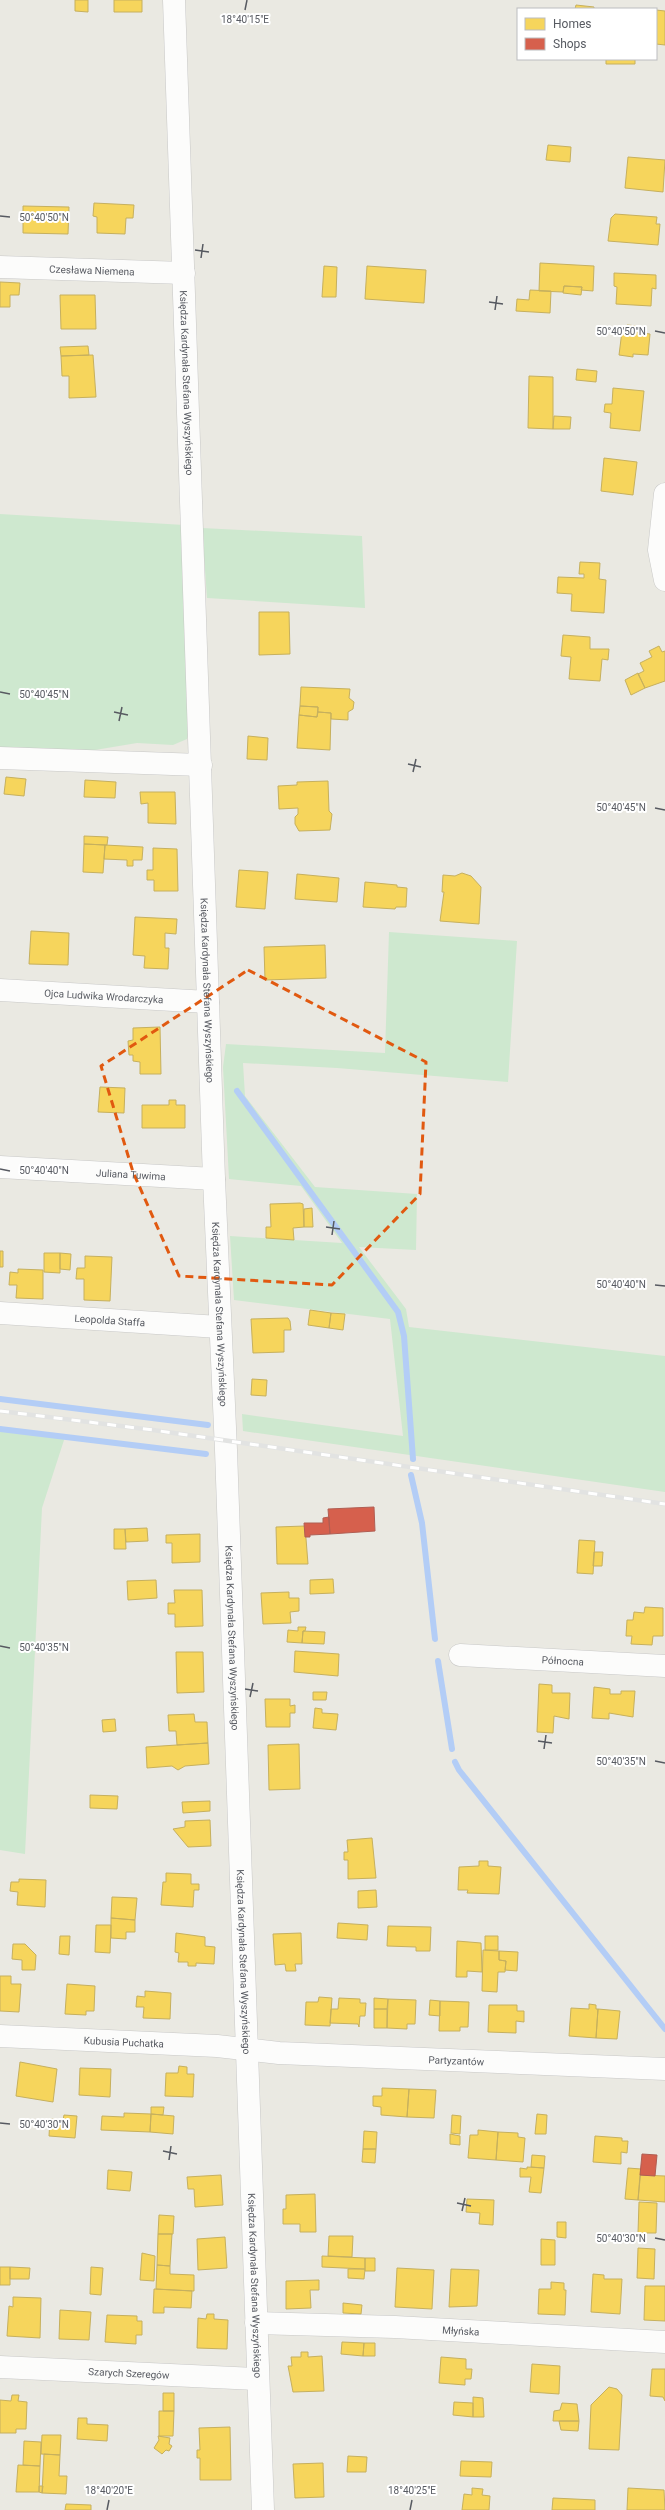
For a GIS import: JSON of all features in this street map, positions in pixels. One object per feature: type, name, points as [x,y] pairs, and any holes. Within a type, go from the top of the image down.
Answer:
[{"type":"street","name":"Księdza Kardynała Stefana Wyszyńskiego","points":[[174,0],[219,1326],[227,1481],[263,2510]]},
{"type":"street","name":"Czesława Niemena","points":[[0,267],[184,273]]},
{"type":"street","points":[[665,494],[660,550],[665,580]]},
{"type":"street","points":[[0,758],[201,765]]},
{"type":"street","name":"Ojca Ludwika Wrodarczyka","points":[[0,990],[208,1002]]},
{"type":"street","name":"Juliana Tuwima","points":[[0,1167],[214,1179]]},
{"type":"street","name":"Leopolda Staffa","points":[[0,1313],[219,1326]]},
{"type":"street","name":"Północna","points":[[460,1655],[665,1666]]},
{"type":"street","name":"Kubusia Puchatka","points":[[0,2036],[247,2050]]},
{"type":"street","name":"Partyzantów","points":[[247,2050],[279,2053],[665,2069]]},
{"type":"street","name":"Młyńska","points":[[256,2323],[395,2327],[665,2342]]},
{"type":"street","name":"Szarych Szeregów","points":[[0,2366],[258,2379]]},
{"type":"highlighted area","points":[[248,970],[426,1062],[420,1194],[332,1285],[179,1276],[133,1172],[101,1066]]},
{"type":"green space","points":[[0,514],[184,525],[189,731],[187,739],[173,745],[137,743],[89,751],[0,747]]},
{"type":"green space","points":[[202,528],[362,536],[365,608],[207,598]]},
{"type":"green space","points":[[389,932],[517,941],[508,1082],[337,1068],[243,1063],[245,1096],[315,1187],[417,1194],[416,1250],[359,1247],[406,1309],[409,1327],[665,1356],[665,1492],[243,1431],[242,1414],[403,1436],[390,1319],[234,1300],[230,1236],[342,1243],[301,1186],[229,1179],[223,1067],[226,1044],[385,1053]]},
{"type":"green space","points":[[0,1429],[65,1437],[42,1508],[25,1854],[0,1850]]},
{"type":"building: Homes","points":[[75,0],[88,0],[88,12],[75,11]]},
{"type":"building: Homes","points":[[114,0],[142,0],[142,12],[114,12]]},
{"type":"building: Homes","points":[[576,5],[594,7],[594,8],[575,8]]},
{"type":"building: Homes","points":[[657,10],[665,11],[665,45],[657,44]]},
{"type":"building: Homes","points":[[606,60],[635,60],[635,64],[606,64]]},
{"type":"building: Homes","points":[[548,145],[571,147],[570,162],[546,160]]},
{"type":"building: Homes","points":[[628,157],[665,160],[663,192],[625,188]]},
{"type":"building: Homes","points":[[94,203],[134,205],[133,218],[126,218],[125,234],[97,233],[97,217],[93,216]]},
{"type":"building: Homes","points":[[23,206],[69,207],[68,234],[23,233]]},
{"type":"building: Homes","points":[[615,214],[657,217],[656,224],[660,224],[658,245],[608,241],[611,218]]},
{"type":"building: Homes","points":[[540,263],[594,266],[593,291],[581,290],[582,287],[564,286],[563,292],[539,291]]},
{"type":"building: Homes","points":[[324,266],[337,267],[336,297],[322,297]]},
{"type":"building: Homes","points":[[367,266],[426,270],[424,303],[365,299]]},
{"type":"building: Homes","points":[[614,273],[656,275],[656,289],[652,288],[651,306],[616,304],[617,287],[614,286]]},
{"type":"building: Homes","points":[[0,282],[20,283],[19,295],[10,295],[10,307],[0,307]]},
{"type":"building: Homes","points":[[564,286],[582,287],[581,295],[563,293]]},
{"type":"building: Homes","points":[[530,290],[551,291],[550,313],[516,311],[517,299],[529,300]]},
{"type":"building: Homes","points":[[60,295],[95,295],[96,329],[61,329]]},
{"type":"building: Homes","points":[[627,325],[638,326],[637,332],[650,334],[648,355],[633,354],[633,357],[619,355],[622,331],[627,331]]},
{"type":"building: Homes","points":[[88,346],[89,355],[61,356],[60,347]]},
{"type":"building: Homes","points":[[93,355],[96,397],[69,398],[69,376],[62,376],[61,356]]},
{"type":"building: Homes","points":[[577,369],[597,371],[596,382],[576,380]]},
{"type":"building: Homes","points":[[529,376],[553,377],[553,429],[528,428]]},
{"type":"building: Homes","points":[[613,388],[644,391],[640,431],[610,428],[611,413],[604,412],[605,404],[612,404]]},
{"type":"building: Homes","points":[[554,416],[571,417],[570,429],[553,429]]},
{"type":"building: Homes","points":[[604,458],[637,462],[633,495],[601,491]]},
{"type":"building: Homes","points":[[580,562],[600,563],[599,579],[606,580],[604,613],[571,611],[572,594],[557,593],[558,577],[584,578],[584,574],[579,574]]},
{"type":"building: Homes","points":[[259,612],[289,612],[290,654],[259,655]]},
{"type":"building: Homes","points":[[563,635],[590,637],[590,649],[609,649],[608,660],[602,659],[600,681],[569,679],[571,657],[561,656]]},
{"type":"building: Homes","points":[[659,646],[662,652],[665,651],[665,681],[645,688],[638,674],[644,671],[640,663],[652,657],[649,651]]},
{"type":"building: Homes","points":[[638,673],[645,688],[631,695],[625,680]]},
{"type":"building: Homes","points":[[301,687],[350,689],[349,698],[354,702],[353,709],[348,712],[348,720],[331,719],[331,713],[318,712],[318,707],[300,706]]},
{"type":"building: Homes","points":[[300,706],[318,707],[317,717],[299,715]]},
{"type":"building: Homes","points":[[318,712],[331,713],[330,750],[297,748],[299,715],[317,717]]},
{"type":"building: Homes","points":[[248,736],[268,738],[267,760],[247,759]]},
{"type":"building: Homes","points":[[6,777],[26,779],[24,796],[4,794]]},
{"type":"building: Homes","points":[[85,780],[116,782],[115,798],[84,797]]},
{"type":"building: Homes","points":[[328,781],[329,811],[332,814],[330,830],[299,831],[295,824],[295,817],[298,814],[298,808],[279,809],[278,786],[297,785],[297,782]]},
{"type":"building: Homes","points":[[140,792],[175,792],[176,824],[148,823],[148,803],[141,804]]},
{"type":"building: Homes","points":[[84,836],[108,837],[107,845],[84,844]]},
{"type":"building: Homes","points":[[84,844],[105,845],[103,873],[83,872]]},
{"type":"building: Homes","points":[[105,845],[143,847],[142,860],[133,860],[133,866],[127,866],[127,860],[104,859]]},
{"type":"building: Homes","points":[[153,848],[177,849],[178,891],[154,891],[154,880],[147,880],[147,870],[153,870]]},
{"type":"building: Homes","points":[[239,870],[268,872],[265,909],[236,907]]},
{"type":"building: Homes","points":[[462,873],[471,876],[481,887],[479,924],[440,921],[444,892],[442,892],[443,875],[455,876]]},
{"type":"building: Homes","points":[[297,874],[339,878],[337,902],[295,899]]},
{"type":"building: Homes","points":[[365,882],[397,885],[397,887],[407,888],[406,907],[396,907],[395,909],[363,907]]},
{"type":"building: Homes","points":[[135,917],[177,919],[176,934],[165,933],[165,948],[169,948],[168,969],[144,968],[145,956],[133,955]]},
{"type":"building: Homes","points":[[31,931],[69,933],[68,965],[29,964]]},
{"type":"building: Homes","points":[[325,945],[326,978],[265,980],[264,947]]},
{"type":"building: Homes","points":[[160,1027],[161,1074],[140,1074],[140,1062],[133,1061],[133,1055],[129,1055],[128,1041],[133,1040],[133,1028]]},
{"type":"building: Homes","points":[[100,1087],[125,1088],[124,1113],[98,1112]]},
{"type":"building: Homes","points":[[169,1100],[176,1100],[176,1105],[185,1105],[185,1128],[142,1128],[142,1105],[169,1105]]},
{"type":"building: Homes","points":[[270,1204],[303,1204],[304,1227],[293,1228],[294,1240],[266,1238],[266,1227],[271,1227]]},
{"type":"building: Homes","points":[[312,1208],[313,1227],[304,1227],[304,1209]]},
{"type":"building: Homes","points":[[0,1251],[3,1251],[3,1267],[0,1267]]},
{"type":"building: Homes","points":[[44,1253],[60,1253],[60,1273],[44,1272]]},
{"type":"building: Homes","points":[[60,1253],[71,1254],[70,1270],[60,1269]]},
{"type":"building: Homes","points":[[85,1256],[112,1257],[110,1301],[84,1300],[84,1279],[76,1279],[77,1268],[85,1268]]},
{"type":"building: Homes","points":[[18,1269],[43,1270],[43,1299],[16,1298],[17,1285],[9,1285],[10,1272],[18,1273]]},
{"type":"building: Homes","points":[[310,1310],[331,1313],[329,1328],[308,1325]]},
{"type":"building: Homes","points":[[331,1313],[345,1314],[343,1330],[329,1328]]},
{"type":"building: Homes","points":[[288,1318],[290,1321],[291,1330],[284,1330],[284,1352],[253,1353],[251,1319]]},
{"type":"building: Homes","points":[[252,1379],[267,1380],[266,1396],[251,1395]]},
{"type":"building: Homes","points":[[305,1526],[308,1564],[277,1564],[276,1527]]},
{"type":"building: Homes","points":[[147,1528],[148,1541],[126,1542],[125,1529]]},
{"type":"building: Homes","points":[[114,1529],[125,1529],[126,1549],[114,1549]]},
{"type":"building: Homes","points":[[200,1534],[200,1562],[172,1563],[172,1543],[166,1543],[166,1535]]},
{"type":"building: Homes","points":[[579,1540],[595,1541],[593,1574],[577,1573]]},
{"type":"building: Homes","points":[[594,1552],[603,1552],[602,1566],[593,1566]]},
{"type":"building: Homes","points":[[333,1579],[334,1593],[310,1594],[310,1580]]},
{"type":"building: Homes","points":[[156,1580],[157,1598],[128,1600],[127,1581]]},
{"type":"building: Homes","points":[[174,1590],[202,1590],[203,1626],[175,1627],[175,1614],[168,1614],[168,1603],[175,1603]]},
{"type":"building: Homes","points":[[289,1592],[289,1598],[299,1598],[299,1611],[290,1612],[291,1623],[263,1624],[261,1593]]},
{"type":"building: Homes","points":[[645,1607],[663,1608],[663,1636],[653,1636],[652,1645],[631,1644],[632,1636],[626,1636],[627,1620],[633,1620],[634,1612],[644,1613]]},
{"type":"building: Homes","points":[[298,1627],[306,1627],[305,1631],[303,1631],[302,1643],[287,1642],[288,1630],[298,1631]]},
{"type":"building: Homes","points":[[303,1631],[325,1632],[324,1644],[302,1643]]},
{"type":"building: Homes","points":[[295,1651],[339,1654],[338,1676],[294,1672]]},
{"type":"building: Homes","points":[[176,1652],[203,1652],[204,1692],[177,1693]]},
{"type":"building: Homes","points":[[539,1684],[552,1685],[552,1693],[570,1693],[569,1719],[554,1716],[553,1733],[537,1732]]},
{"type":"building: Homes","points":[[594,1687],[610,1689],[610,1694],[621,1694],[621,1691],[635,1691],[633,1717],[609,1713],[609,1719],[592,1718]]},
{"type":"building: Homes","points":[[313,1692],[327,1692],[326,1700],[313,1700]]},
{"type":"building: Homes","points":[[265,1699],[290,1699],[290,1706],[295,1705],[295,1713],[290,1713],[290,1727],[266,1727]]},
{"type":"building: Homes","points":[[315,1708],[322,1709],[322,1713],[338,1714],[336,1730],[313,1728]]},
{"type":"building: Homes","points":[[194,1714],[195,1722],[207,1722],[208,1743],[177,1745],[176,1731],[169,1731],[168,1715]]},
{"type":"building: Homes","points":[[115,1719],[116,1731],[103,1732],[102,1720]]},
{"type":"building: Homes","points":[[208,1743],[209,1764],[185,1766],[178,1770],[172,1766],[147,1768],[146,1747]]},
{"type":"building: Homes","points":[[299,1744],[300,1789],[269,1790],[268,1745]]},
{"type":"building: Homes","points":[[90,1795],[118,1796],[117,1809],[90,1808]]},
{"type":"building: Homes","points":[[210,1801],[210,1811],[183,1813],[182,1802]]},
{"type":"building: Homes","points":[[210,1820],[211,1846],[188,1847],[173,1829],[185,1827],[185,1821]]},
{"type":"building: Homes","points":[[372,1838],[376,1878],[348,1879],[348,1860],[344,1860],[344,1852],[348,1852],[347,1840]]},
{"type":"building: Homes","points":[[479,1861],[488,1861],[488,1866],[501,1867],[499,1894],[467,1893],[468,1890],[458,1890],[459,1867],[479,1866]]},
{"type":"building: Homes","points":[[166,1873],[191,1874],[191,1884],[199,1884],[199,1890],[194,1890],[193,1907],[161,1905],[163,1882],[166,1882]]},
{"type":"building: Homes","points":[[19,1879],[46,1880],[45,1907],[17,1905],[18,1892],[10,1891],[11,1882],[19,1882]]},
{"type":"building: Homes","points":[[376,1890],[377,1907],[358,1908],[358,1891]]},
{"type":"building: Homes","points":[[112,1897],[137,1898],[135,1920],[111,1918]]},
{"type":"building: Homes","points":[[111,1918],[135,1920],[135,1932],[126,1932],[126,1939],[111,1938]]},
{"type":"building: Homes","points":[[338,1923],[368,1925],[367,1940],[337,1938]]},
{"type":"building: Homes","points":[[96,1925],[111,1925],[110,1953],[95,1952]]},
{"type":"building: Homes","points":[[388,1926],[431,1927],[430,1951],[416,1951],[416,1947],[387,1946]]},
{"type":"building: Homes","points":[[176,1933],[205,1937],[205,1946],[215,1947],[214,1964],[196,1963],[196,1966],[188,1966],[188,1962],[178,1962],[179,1953],[175,1952]]},
{"type":"building: Homes","points":[[301,1933],[302,1964],[295,1964],[296,1971],[286,1971],[285,1964],[275,1965],[273,1934]]},
{"type":"building: Homes","points":[[60,1936],[70,1936],[69,1955],[59,1954]]},
{"type":"building: Homes","points":[[485,1936],[498,1936],[498,1950],[485,1950]]},
{"type":"building: Homes","points":[[457,1941],[481,1943],[482,1972],[467,1971],[467,1977],[456,1977]]},
{"type":"building: Homes","points":[[13,1944],[25,1944],[36,1955],[35,1970],[22,1970],[22,1960],[12,1959]]},
{"type":"building: Homes","points":[[483,1950],[499,1951],[499,1960],[506,1961],[505,1972],[498,1972],[497,1992],[482,1991]]},
{"type":"building: Homes","points":[[499,1951],[518,1952],[517,1971],[505,1970],[506,1961],[499,1960]]},
{"type":"building: Homes","points":[[0,1976],[11,1976],[11,1984],[21,1984],[19,2012],[0,2011]]},
{"type":"building: Homes","points":[[67,1984],[95,1986],[94,2011],[86,2011],[86,2015],[65,2014]]},
{"type":"building: Homes","points":[[145,1991],[171,1993],[170,2019],[143,2018],[144,2007],[136,2007],[137,1996],[145,1997]]},
{"type":"building: Homes","points":[[319,1997],[332,1998],[330,2026],[305,2025],[306,2002],[318,2002]]},
{"type":"building: Homes","points":[[339,1998],[360,1999],[360,2003],[366,2003],[365,2016],[360,2016],[359,2027],[358,2024],[330,2023],[331,2009],[338,2009]]},
{"type":"building: Homes","points":[[374,1998],[388,1999],[387,2009],[374,2009]]},
{"type":"building: Homes","points":[[388,1999],[416,2000],[415,2024],[407,2024],[407,2029],[387,2028]]},
{"type":"building: Homes","points":[[430,2000],[440,2001],[440,2016],[429,2015]]},
{"type":"building: Homes","points":[[440,2001],[469,2002],[468,2027],[460,2027],[460,2031],[439,2031]]},
{"type":"building: Homes","points":[[589,2004],[596,2005],[596,2009],[598,2009],[596,2038],[569,2036],[571,2008],[589,2009]]},
{"type":"building: Homes","points":[[489,2005],[517,2005],[517,2011],[524,2011],[524,2022],[516,2021],[516,2033],[488,2032]]},
{"type":"building: Homes","points":[[374,2009],[387,2009],[387,2028],[374,2028]]},
{"type":"building: Homes","points":[[598,2009],[620,2011],[617,2039],[596,2038]]},
{"type":"building: Homes","points":[[20,2062],[57,2069],[53,2102],[16,2096]]},
{"type":"building: Homes","points":[[179,2066],[187,2067],[187,2074],[194,2074],[193,2097],[165,2096],[166,2073],[178,2073]]},
{"type":"building: Homes","points":[[80,2068],[111,2069],[110,2097],[79,2095]]},
{"type":"building: Homes","points":[[382,2088],[409,2089],[407,2117],[381,2115],[381,2107],[373,2106],[373,2096],[382,2096]]},
{"type":"building: Homes","points":[[409,2089],[436,2090],[434,2118],[407,2117]]},
{"type":"building: Homes","points":[[151,2107],[164,2107],[163,2115],[151,2114]]},
{"type":"building: Homes","points":[[124,2113],[151,2114],[150,2132],[101,2130],[102,2116],[124,2117]]},
{"type":"building: Homes","points":[[151,2114],[174,2116],[173,2134],[150,2132]]},
{"type":"building: Homes","points":[[537,2114],[547,2115],[546,2134],[535,2134]]},
{"type":"building: Homes","points":[[64,2115],[77,2116],[75,2138],[49,2136],[50,2119],[63,2120]]},
{"type":"building: Homes","points":[[452,2115],[461,2116],[460,2134],[451,2133]]},
{"type":"building: Homes","points":[[478,2130],[498,2132],[496,2160],[468,2158],[470,2135],[478,2135]]},
{"type":"building: Homes","points":[[364,2131],[377,2132],[376,2149],[363,2149]]},
{"type":"building: Homes","points":[[498,2132],[518,2133],[518,2137],[525,2138],[523,2162],[496,2160]]},
{"type":"building: Homes","points":[[450,2134],[460,2136],[460,2145],[450,2144]]},
{"type":"building: Homes","points":[[595,2136],[622,2138],[622,2141],[628,2141],[627,2153],[621,2152],[621,2164],[593,2162]]},
{"type":"building: Homes","points":[[363,2149],[376,2149],[375,2163],[362,2162]]},
{"type":"building: Homes","points":[[532,2155],[545,2156],[544,2168],[531,2167]]},
{"type":"building: Homes","points":[[527,2167],[544,2168],[541,2193],[529,2192],[531,2177],[520,2177],[520,2168],[527,2169]]},
{"type":"building: Homes","points":[[628,2168],[641,2169],[638,2200],[625,2199]]},
{"type":"building: Homes","points":[[108,2170],[132,2172],[130,2191],[107,2189]]},
{"type":"building: Homes","points":[[221,2175],[223,2205],[195,2207],[194,2189],[188,2189],[187,2177]]},
{"type":"building: Homes","points":[[640,2175],[665,2176],[665,2202],[638,2200]]},
{"type":"building: Homes","points":[[315,2194],[316,2232],[300,2232],[300,2224],[283,2224],[283,2209],[286,2209],[286,2195]]},
{"type":"building: Homes","points":[[467,2199],[494,2200],[493,2225],[479,2224],[480,2213],[466,2212]]},
{"type":"building: Homes","points":[[639,2202],[657,2203],[656,2233],[638,2233]]},
{"type":"building: Homes","points":[[159,2215],[174,2216],[173,2234],[158,2234]]},
{"type":"building: Homes","points":[[557,2222],[566,2222],[566,2238],[557,2237]]},
{"type":"building: Homes","points":[[158,2234],[172,2234],[170,2266],[157,2265]]},
{"type":"building: Homes","points":[[329,2236],[353,2236],[352,2257],[328,2256]]},
{"type":"building: Homes","points":[[225,2237],[227,2268],[198,2270],[197,2239]]},
{"type":"building: Homes","points":[[541,2239],[555,2240],[555,2265],[541,2265]]},
{"type":"building: Homes","points":[[638,2248],[655,2249],[654,2279],[637,2278]]},
{"type":"building: Homes","points":[[142,2253],[155,2256],[154,2281],[140,2280]]},
{"type":"building: Homes","points":[[322,2256],[365,2258],[365,2269],[322,2267]]},
{"type":"building: Homes","points":[[365,2258],[375,2258],[375,2271],[365,2271]]},
{"type":"building: Homes","points":[[157,2265],[170,2266],[170,2274],[194,2275],[194,2291],[156,2289]]},
{"type":"building: Homes","points":[[0,2267],[10,2267],[10,2285],[0,2285]]},
{"type":"building: Homes","points":[[10,2267],[30,2268],[29,2279],[10,2279]]},
{"type":"building: Homes","points":[[91,2267],[103,2268],[101,2295],[90,2294]]},
{"type":"building: Homes","points":[[397,2268],[434,2270],[432,2309],[395,2307]]},
{"type":"building: Homes","points":[[348,2269],[365,2269],[364,2279],[348,2278]]},
{"type":"building: Homes","points":[[451,2269],[479,2270],[477,2306],[449,2307]]},
{"type":"building: Homes","points":[[593,2274],[604,2275],[604,2279],[622,2279],[620,2314],[591,2312]]},
{"type":"building: Homes","points":[[319,2280],[319,2290],[310,2290],[311,2308],[286,2309],[286,2281]]},
{"type":"building: Homes","points":[[551,2282],[564,2283],[564,2290],[566,2290],[565,2315],[538,2314],[539,2289],[551,2289]]},
{"type":"building: Homes","points":[[645,2286],[665,2286],[665,2321],[644,2320]]},
{"type":"building: Homes","points":[[154,2289],[192,2291],[191,2308],[164,2307],[164,2313],[153,2313]]},
{"type":"building: Homes","points":[[13,2297],[41,2298],[40,2338],[7,2336],[9,2306],[13,2307]]},
{"type":"building: Homes","points":[[343,2303],[362,2305],[361,2314],[343,2313]]},
{"type":"building: Homes","points":[[60,2310],[91,2312],[89,2340],[59,2339]]},
{"type":"building: Homes","points":[[207,2314],[214,2314],[214,2319],[228,2320],[227,2349],[197,2348],[198,2318],[206,2319]]},
{"type":"building: Homes","points":[[107,2315],[137,2316],[137,2321],[142,2321],[142,2335],[136,2335],[136,2344],[105,2342]]},
{"type":"building: Homes","points":[[342,2342],[364,2343],[363,2356],[341,2354]]},
{"type":"building: Homes","points":[[364,2343],[375,2343],[375,2356],[363,2356]]},
{"type":"building: Homes","points":[[301,2352],[308,2352],[308,2357],[322,2356],[324,2391],[293,2392],[288,2366],[292,2366],[291,2357],[301,2357]]},
{"type":"building: Homes","points":[[441,2357],[466,2359],[466,2369],[472,2369],[471,2379],[465,2379],[465,2385],[439,2383]]},
{"type":"building: Homes","points":[[532,2364],[560,2366],[559,2394],[530,2392]]},
{"type":"building: Homes","points":[[652,2369],[665,2369],[665,2401],[663,2397],[650,2396]]},
{"type":"building: Homes","points":[[609,2387],[617,2389],[622,2395],[619,2450],[589,2449],[591,2405]]},
{"type":"building: Homes","points":[[163,2393],[174,2393],[174,2411],[163,2411]]},
{"type":"building: Homes","points":[[12,2395],[19,2395],[18,2401],[27,2402],[26,2429],[16,2429],[16,2433],[0,2433],[0,2400],[11,2401]]},
{"type":"building: Homes","points":[[473,2397],[483,2398],[484,2417],[473,2417]]},
{"type":"building: Homes","points":[[454,2402],[473,2403],[473,2417],[453,2415]]},
{"type":"building: Homes","points":[[562,2403],[577,2404],[579,2421],[553,2421],[554,2411],[560,2410]]},
{"type":"building: Homes","points":[[159,2411],[174,2411],[173,2436],[159,2436]]},
{"type":"building: Homes","points":[[78,2418],[87,2418],[87,2424],[108,2425],[107,2441],[77,2439]]},
{"type":"building: Homes","points":[[559,2421],[579,2421],[578,2431],[561,2430]]},
{"type":"building: Homes","points":[[230,2427],[231,2480],[200,2480],[200,2458],[197,2458],[197,2450],[200,2450],[199,2428]]},
{"type":"building: Homes","points":[[42,2435],[61,2435],[60,2455],[41,2454]]},
{"type":"building: Homes","points":[[158,2436],[170,2438],[169,2444],[172,2446],[169,2451],[166,2450],[162,2454],[154,2448],[159,2440]]},
{"type":"building: Homes","points":[[24,2441],[41,2442],[40,2466],[23,2465]]},
{"type":"building: Homes","points":[[44,2454],[60,2455],[59,2476],[67,2476],[66,2494],[42,2493]]},
{"type":"building: Homes","points":[[348,2456],[367,2457],[366,2472],[347,2472]]},
{"type":"building: Homes","points":[[461,2461],[492,2462],[491,2477],[460,2476]]},
{"type":"building: Homes","points":[[323,2463],[324,2497],[295,2498],[293,2464]]},
{"type":"building: Homes","points":[[18,2465],[40,2466],[39,2492],[16,2492]]},
{"type":"building: Homes","points":[[39,2486],[43,2486],[42,2493],[39,2492]]},
{"type":"building: Homes","points":[[472,2488],[483,2489],[482,2495],[490,2496],[489,2510],[462,2510],[464,2494],[472,2495]]},
{"type":"building: Homes","points":[[628,2488],[664,2490],[665,2510],[627,2510]]},
{"type":"building: Homes","points":[[553,2498],[595,2500],[595,2510],[552,2510]]},
{"type":"building: Homes","points":[[66,2504],[91,2505],[91,2510],[65,2510]]},
{"type":"building: Shops","points":[[374,1507],[375,1531],[330,1534],[328,1509]]},
{"type":"building: Shops","points":[[329,1517],[330,1534],[310,1535],[310,1537],[305,1537],[304,1523],[323,1523],[323,1518]]},
{"type":"building: Shops","points":[[642,2154],[657,2155],[655,2176],[640,2175]]},
{"type":"waterway","points":[[237,1091],[398,1312],[404,1336],[413,1459]]},
{"type":"waterway","points":[[0,1399],[208,1425]]},
{"type":"waterway","points":[[0,1429],[206,1454]]},
{"type":"waterway","points":[[411,1475],[422,1523],[435,1639]]},
{"type":"waterway","points":[[438,1661],[452,1749]]},
{"type":"waterway","points":[[455,1762],[459,1770],[665,2029]]},
{"type":"railway","points":[[0,1411],[153,1430],[665,1504]]}]
